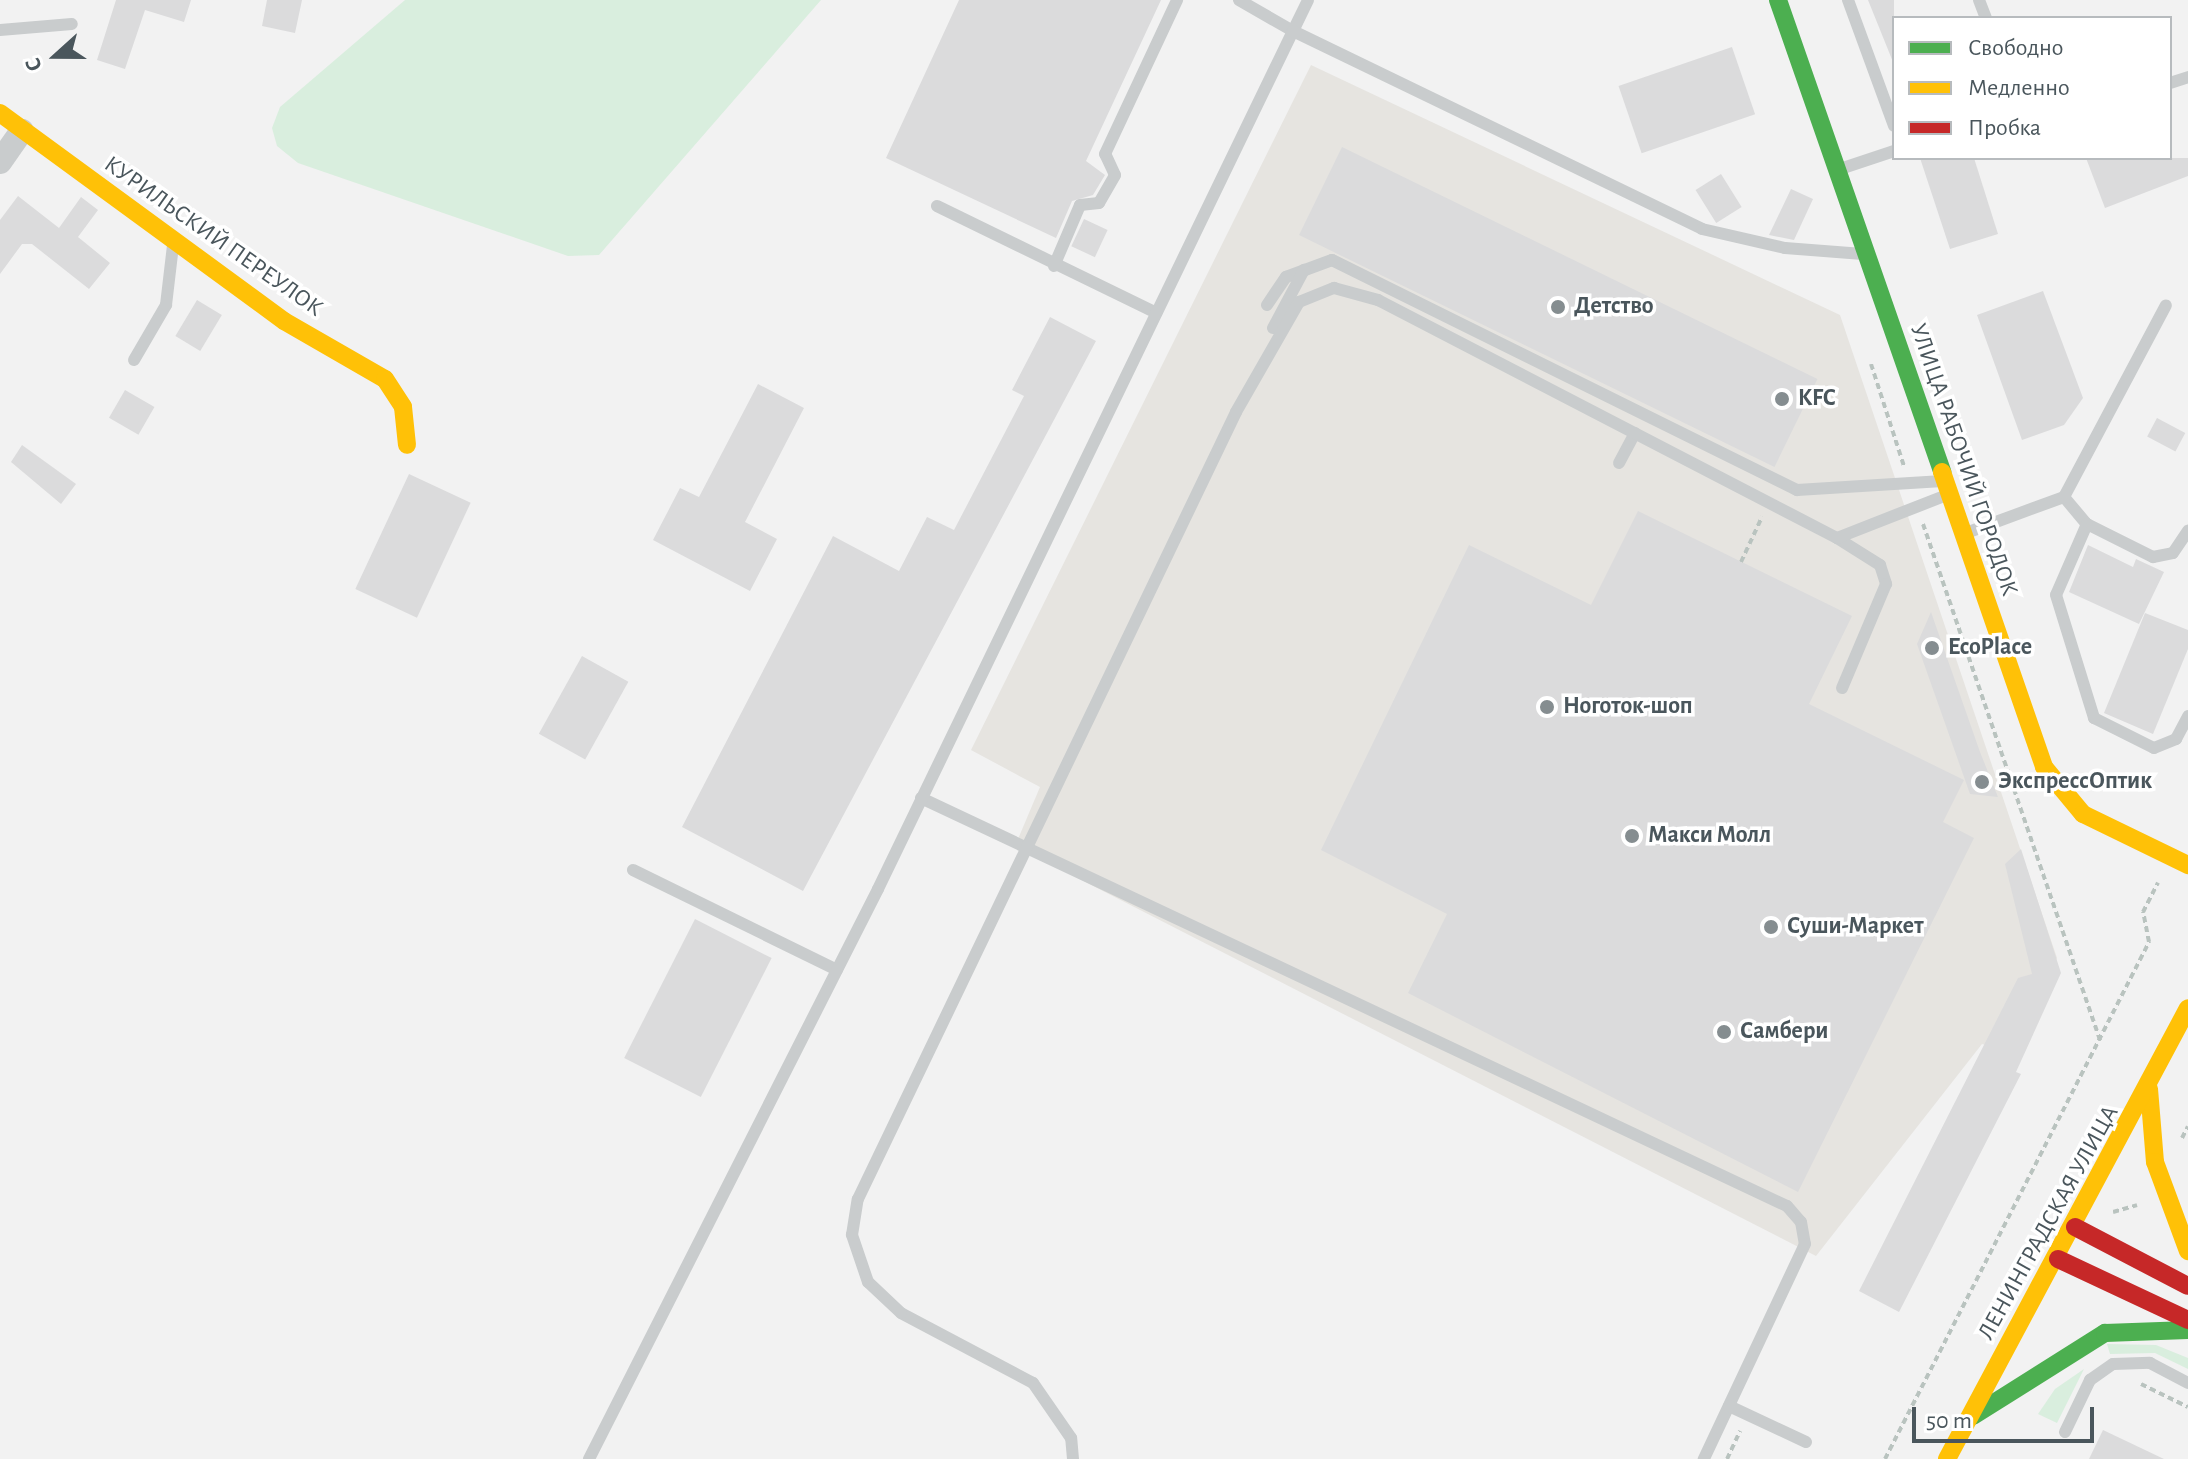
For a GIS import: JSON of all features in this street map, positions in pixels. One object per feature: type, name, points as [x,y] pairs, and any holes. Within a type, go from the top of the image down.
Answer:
[{"type":"street","name":"УЛИЦА РАБОЧИЙ ГОРОДОК","points":[[1778,0],[2044,767],[2083,814],[2180,861]]},
{"type":"street","name":"КУРИЛЬСКИЙ ПЕРЕУЛОК","points":[[0,113],[284,321],[385,379],[403,407],[407,445]]},
{"type":"street","points":[[0,162],[22,131]]},
{"type":"street","name":"ЛЕНИНГРАДСКАЯ УЛИЦА","points":[[1947,1459],[2149,1089],[2188,1008]]},
{"type":"street","points":[[2149,1089],[2155,1162],[2188,1251]]},
{"type":"street","points":[[2075,1227],[2188,1286]]},
{"type":"street","points":[[2058,1259],[2188,1320]]},
{"type":"street","points":[[1966,1421],[2105,1333],[2188,1330]]},
{"type":"lane","points":[[1054,266],[1080,205],[1099,203],[1115,175],[1105,154],[1177,0]]},
{"type":"lane","points":[[1239,0],[1293,31],[1702,229],[1785,248],[1866,254]]},
{"type":"lane","points":[[589,1459],[837,970],[1308,0]]},
{"type":"lane","points":[[1848,0],[1892,121]]},
{"type":"lane","points":[[0,30],[72,24]]},
{"type":"lane","points":[[1837,170],[1892,152]]},
{"type":"lane","points":[[937,206],[1054,266],[1156,313]]},
{"type":"lane","points":[[134,360],[166,305],[173,242]]},
{"type":"lane","points":[[1267,305],[1286,277],[1307,266],[1332,260],[1797,490],[1910,484],[1947,487]]},
{"type":"lane","points":[[1073,1459],[1071,1438],[1033,1383],[901,1313],[868,1282],[852,1235],[858,1199],[1307,266]]},
{"type":"lane","points":[[1258,369],[1299,302],[1316,290],[1354,290],[1837,538],[1880,565],[1886,584],[1842,688]]},
{"type":"lane","points":[[1963,534],[2064,497],[2166,305]]},
{"type":"lane","points":[[1619,463],[1635,433]]},
{"type":"lane","points":[[1837,538],[1917,507],[1947,487]]},
{"type":"lane","points":[[2064,497],[2087,524],[2153,557],[2179,549],[2188,531]]},
{"type":"lane","points":[[2087,524],[2056,595],[2094,718],[2154,748],[2176,739],[2188,716]]},
{"type":"lane","points":[[921,798],[1787,1206],[1801,1222],[1805,1244],[1704,1459]]},
{"type":"lane","points":[[633,870],[837,970]]},
{"type":"lane","points":[[2065,1432],[2090,1380],[2113,1364],[2150,1363],[2188,1383]]},
{"type":"lane","points":[[1729,1406],[1806,1442]]},
{"type":"path","points":[[1867,353],[1910,484]]},
{"type":"path","points":[[1917,507],[2100,1040]]},
{"type":"path","points":[[1885,1459],[2149,942],[2143,912],[2180,861]]},
{"type":"path","points":[[2110,1213],[2137,1205]]},
{"type":"path","points":[[2141,1384],[2188,1407]]},
{"type":"shaded area","points":[[1311,65],[1840,315],[2057,958],[2012,1053],[1982,1044],[1816,1256],[1015,846],[1040,787],[971,750]]},
{"type":"green space","points":[[405,0],[821,0],[599,255],[568,256],[298,163],[277,146],[272,128],[280,107]]},
{"type":"green space","points":[[2107,1344],[2156,1345],[2188,1358],[2188,1369],[2155,1353],[2110,1354]]},
{"type":"green space","points":[[2084,1369],[2057,1423],[2038,1414],[2055,1389]]},
{"type":"building","points":[[116,0],[191,0],[184,22],[145,10],[125,69],[97,60]]},
{"type":"building","points":[[267,0],[302,0],[295,33],[262,26]]},
{"type":"building","points":[[959,0],[1161,0],[1086,161],[1105,175],[1093,195],[1072,201],[1056,238],[886,158]]},
{"type":"building","points":[[1868,0],[1894,0],[1892,60]]},
{"type":"building","points":[[1732,47],[1755,114],[1642,153],[1619,86]]},
{"type":"building","name":"Детство","points":[[1342,147],[1817,379],[1775,467],[1299,235]]},
{"type":"building","points":[[2188,158],[2188,176],[2105,208],[2087,160]]},
{"type":"building","points":[[1921,160],[1975,160],[1998,234],[1950,249]]},
{"type":"building","points":[[1721,174],[1742,207],[1716,223],[1696,190]]},
{"type":"building","points":[[1791,189],[1813,199],[1794,240],[1769,235]]},
{"type":"building","points":[[18,196],[59,228],[81,197],[98,210],[78,237],[110,263],[89,289],[32,244],[22,244],[0,274],[0,220]]},
{"type":"building","points":[[1084,219],[1108,230],[1095,257],[1071,246]]},
{"type":"building","points":[[2043,291],[2083,398],[2064,425],[2022,440],[1977,315]]},
{"type":"building","points":[[197,300],[222,315],[200,351],[175,336]]},
{"type":"building","points":[[1050,317],[1096,341],[803,891],[682,827],[833,536],[899,571],[927,517],[954,530],[1024,396],[1012,390]]},
{"type":"building","points":[[758,384],[804,408],[745,522],[777,539],[750,591],[653,540],[680,488],[699,497]]},
{"type":"building","points":[[125,390],[154,407],[138,435],[109,418]]},
{"type":"building","points":[[2157,418],[2185,433],[2175,452],[2147,437]]},
{"type":"building","points":[[22,445],[76,484],[61,504],[11,462]]},
{"type":"building","points":[[409,474],[471,503],[417,618],[355,589]]},
{"type":"building","name":"Макси Молл","points":[[1638,511],[1852,616],[1809,704],[1964,780],[1943,822],[1974,838],[1798,1192],[1408,993],[1447,914],[1321,850],[1469,545],[1591,605]]},
{"type":"building","points":[[2088,545],[2133,567],[2136,559],[2164,572],[2139,624],[2069,592]]},
{"type":"building","points":[[1931,612],[1998,797],[1970,794],[1917,644]]},
{"type":"building","points":[[2145,613],[2188,630],[2188,649],[2153,734],[2104,713]]},
{"type":"building","points":[[582,656],[628,682],[585,760],[539,734]]},
{"type":"building","points":[[2021,849],[2061,973],[2016,1072],[2021,1074],[1899,1312],[1859,1291],[2018,978],[2032,974],[2005,864]]},
{"type":"building","points":[[695,919],[772,958],[701,1097],[624,1058]]},
{"type":"building","points":[[2103,1430],[2164,1459],[2089,1459]]},
{"type":"traffic: fast","points":[[1778,0],[1942,472]]},
{"type":"traffic: fast","points":[[1973,1416],[2105,1333],[2188,1330]]},
{"type":"traffic: slow","points":[[0,113],[284,321],[385,379],[403,407],[407,445]]},
{"type":"traffic: slow","points":[[1942,472],[2044,767],[2083,814],[2188,865]]},
{"type":"traffic: slow","points":[[1947,1459],[2188,1008]]},
{"type":"traffic: slow","points":[[2149,1089],[2155,1162],[2188,1251]]},
{"type":"traffic: jam","points":[[2075,1227],[2188,1286]]},
{"type":"traffic: jam","points":[[2058,1259],[2188,1320]]},
{"type":"place","name":"Детство","points":[[1558,307]]},
{"type":"place","name":"KFC","points":[[1782,399]]},
{"type":"place","name":"EcoPlace","points":[[1932,648]]},
{"type":"place","name":"Ноготок-шоп","points":[[1547,707]]},
{"type":"place","name":"ЭкспрессОптик","points":[[1982,782]]},
{"type":"place","name":"Макси Молл","points":[[1632,836]]},
{"type":"place","name":"Суши-Маркет","points":[[1771,927]]},
{"type":"place","name":"Самбери","points":[[1724,1032]]}]
